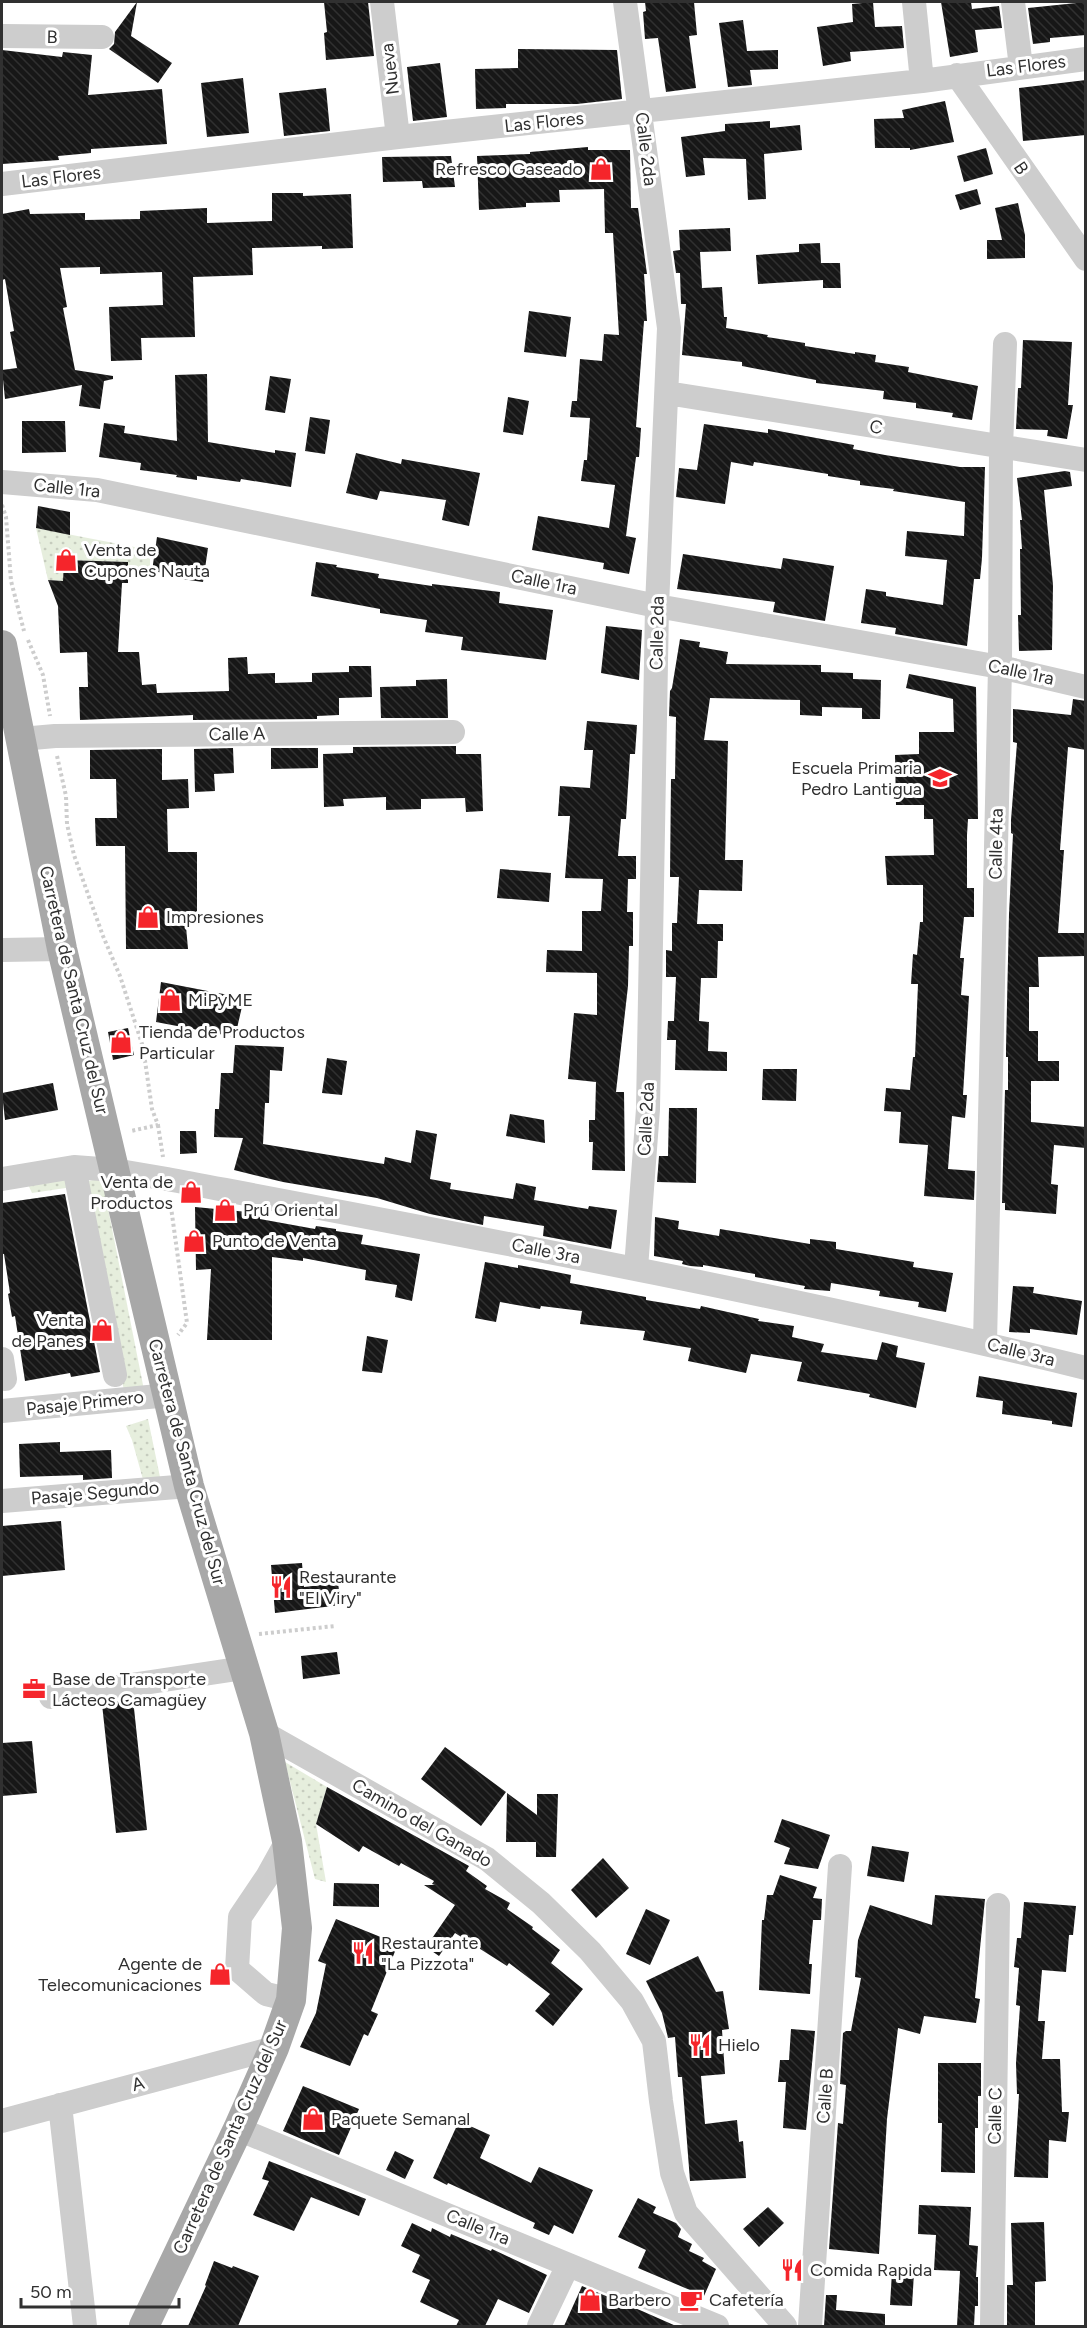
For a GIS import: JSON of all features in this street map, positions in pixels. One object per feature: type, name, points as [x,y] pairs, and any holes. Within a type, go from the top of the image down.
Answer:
[{"type":"main road","name":"Carretera de Santa Cruz del Sur","points":[[2,645],[62,949],[189,1485],[264,1733],[287,1841],[297,1928],[291,2000],[274,2048],[144,2326]]},
{"type":"street","name":"Nueva","points":[[382,2],[398,137]]},
{"type":"street","name":"Calle 2da","points":[[625,2],[669,328],[657,606],[648,1109],[636,1268]]},
{"type":"street","points":[[914,2],[922,81]]},
{"type":"street","points":[[1013,2],[1021,67]]},
{"type":"street","name":"B","points":[[2,36],[102,37]]},
{"type":"street","name":"Las Flores","points":[[2,184],[398,137],[922,81],[1086,59]]},
{"type":"street","name":"B","points":[[957,75],[1086,259]]},
{"type":"street","name":"Calle 4ta","points":[[985,1343],[1000,666],[1001,447],[1005,344]]},
{"type":"street","name":"C","points":[[667,393],[1086,460]]},
{"type":"street","name":"Calle 1ra","points":[[2,482],[97,490],[657,606],[1000,666],[1086,687]]},
{"type":"street","name":"Calle A","points":[[21,739],[55,736],[453,732]]},
{"type":"street","points":[[2,950],[62,949]]},
{"type":"street","points":[[74,1167],[115,1375]]},
{"type":"street","name":"Calle 3ra","points":[[2,1179],[74,1167],[114,1170],[167,1179],[636,1268],[985,1343],[1086,1368]]},
{"type":"street","name":"Pasaje Primero","points":[[2,1411],[169,1395]]},
{"type":"street","name":"Pasaje Segundo","points":[[2,1501],[189,1485]]},
{"type":"street","points":[[51,1697],[244,1668]]},
{"type":"street","name":"Camino del Ganado","points":[[264,1733],[487,1859],[541,1902],[590,1951],[632,2001],[654,2041],[672,2173],[686,2212],[785,2326]]},
{"type":"street","points":[[287,1841],[267,1877],[240,1917],[237,1969],[266,1994],[291,2000]]},
{"type":"street","name":"Calle B","points":[[810,2326],[840,1866]]},
{"type":"street","name":"Calle C","points":[[992,2326],[998,1905]]},
{"type":"street","name":"A","points":[[2,2121],[274,2048]]},
{"type":"street","points":[[60,2105],[85,2326]]},
{"type":"street","name":"Calle 1ra","points":[[238,2129],[717,2326]]},
{"type":"street","points":[[539,2326],[568,2265]]},
{"type":"path","points":[[2,505],[6,517],[11,580],[24,630],[43,675],[59,770],[66,796],[67,824],[74,855],[120,976],[143,1047],[152,1109],[158,1125],[167,1179],[187,1323]]},
{"type":"path","points":[[106,1137],[158,1125]]},
{"type":"path","points":[[234,1636],[336,1626]]},
{"type":"green space","points":[[36,528],[150,550],[150,578],[128,578],[128,562],[64,560],[63,581],[48,580]]},
{"type":"green space","points":[[74,1167],[79,1186],[32,1193],[24,1176]]},
{"type":"green space","points":[[102,1178],[145,1395],[125,1396],[84,1182]]},
{"type":"green space","points":[[148,1419],[160,1477],[144,1483],[126,1426]]},
{"type":"green space","points":[[285,1762],[327,1787],[316,1824],[326,1882],[315,1879]]},
{"type":"building","points":[[137,2],[131,36],[172,63],[158,83],[109,49],[114,44],[115,32]]},
{"type":"building","points":[[324,2],[368,2],[374,56],[326,60],[324,33],[327,32]]},
{"type":"building","points":[[645,2],[694,2],[697,35],[689,36],[696,88],[666,92],[658,38],[645,39],[643,12],[646,11]]},
{"type":"building","points":[[873,2],[875,27],[902,26],[904,48],[850,52],[851,61],[823,66],[817,27],[853,22],[852,4]]},
{"type":"building","points":[[941,2],[971,2],[972,9],[999,6],[1002,28],[975,30],[978,52],[950,57]]},
{"type":"building","points":[[1086,2],[1086,35],[1050,38],[1050,42],[1033,44],[1028,8]]},
{"type":"building","points":[[743,20],[747,51],[778,50],[778,69],[750,70],[752,85],[728,87],[719,23]]},
{"type":"building","points":[[518,49],[617,50],[622,99],[577,104],[506,104],[506,108],[476,109],[475,69],[518,68]]},
{"type":"building","points":[[2,50],[62,57],[63,52],[92,55],[88,95],[162,89],[167,144],[91,149],[91,153],[58,156],[59,160],[2,164]]},
{"type":"building","points":[[440,63],[447,117],[413,121],[407,67]]},
{"type":"building","points":[[243,78],[249,133],[207,137],[201,83]]},
{"type":"building","points":[[1086,80],[1086,135],[1023,141],[1019,88]]},
{"type":"building","points":[[326,88],[330,131],[284,136],[279,93]]},
{"type":"building","points":[[945,101],[954,142],[910,150],[910,148],[875,148],[874,119],[904,118],[902,110]]},
{"type":"building","points":[[770,121],[770,128],[800,125],[802,150],[764,154],[766,199],[748,200],[746,159],[703,158],[705,175],[686,177],[681,137],[725,131],[725,124]]},
{"type":"building","points":[[588,147],[588,150],[630,150],[631,208],[638,208],[647,274],[644,274],[647,321],[644,321],[636,427],[641,428],[639,457],[636,457],[626,536],[636,538],[629,574],[603,569],[604,563],[532,550],[538,516],[609,528],[615,485],[581,481],[584,460],[587,460],[590,418],[570,417],[572,401],[577,401],[580,359],[602,361],[604,334],[619,335],[613,233],[605,233],[604,189],[559,190],[560,202],[526,203],[526,207],[479,210],[477,156],[530,154],[530,152]]},
{"type":"building","points":[[986,148],[993,174],[964,182],[957,156]]},
{"type":"building","points":[[451,156],[455,187],[423,188],[422,181],[383,182],[382,157]]},
{"type":"building","points":[[977,189],[981,204],[960,210],[955,195]]},
{"type":"building","points":[[272,193],[303,193],[303,196],[351,194],[353,248],[322,249],[322,246],[252,248],[253,275],[193,277],[195,337],[141,338],[142,360],[111,361],[109,307],[163,305],[162,272],[100,274],[100,267],[60,268],[67,307],[63,308],[75,370],[113,376],[113,379],[104,381],[100,409],[79,406],[82,385],[5,399],[2,370],[17,368],[10,332],[14,331],[5,279],[2,280],[2,214],[29,209],[30,214],[85,213],[85,220],[140,219],[140,211],[207,208],[207,223],[272,221]]},
{"type":"building","points":[[1018,203],[1025,235],[1025,258],[987,259],[987,240],[1002,240],[995,208]]},
{"type":"building","points":[[730,228],[731,251],[700,252],[702,288],[722,287],[724,317],[727,317],[726,328],[805,343],[805,346],[876,355],[875,362],[909,367],[908,372],[978,386],[972,420],[952,417],[953,413],[916,408],[916,403],[883,399],[884,391],[816,383],[816,380],[742,366],[742,362],[682,355],[686,304],[681,304],[680,273],[676,273],[673,251],[680,250],[679,230]]},
{"type":"building","points":[[820,243],[821,263],[840,263],[841,288],[823,288],[823,280],[758,284],[756,255],[799,252],[799,244]]},
{"type":"building","points":[[529,311],[571,317],[566,357],[524,352]]},
{"type":"building","points":[[1023,340],[1072,342],[1068,405],[1073,405],[1067,439],[1047,436],[1048,430],[1016,429]]},
{"type":"building","points":[[207,374],[208,442],[275,453],[275,450],[296,453],[291,487],[241,479],[240,482],[197,476],[197,480],[176,477],[177,475],[140,470],[141,463],[99,457],[104,423],[125,426],[124,433],[177,441],[175,375]]},
{"type":"building","points":[[270,376],[291,379],[285,413],[265,410]]},
{"type":"building","points":[[508,397],[529,401],[523,435],[503,432]]},
{"type":"building","points":[[310,417],[330,420],[325,454],[305,451]]},
{"type":"building","points":[[22,421],[65,421],[66,452],[22,453]]},
{"type":"building","points":[[704,424],[768,433],[768,429],[854,445],[853,449],[885,455],[960,467],[985,467],[980,579],[974,579],[967,646],[895,634],[896,628],[861,623],[866,589],[886,592],[886,596],[943,605],[947,560],[905,556],[907,531],[964,536],[965,502],[860,485],[860,481],[828,476],[828,474],[754,462],[753,466],[731,462],[725,504],[676,497],[679,468],[697,470]]},
{"type":"building","points":[[356,453],[401,464],[402,459],[480,473],[469,526],[442,520],[446,500],[380,491],[377,500],[346,493]]},
{"type":"building","points":[[1070,472],[1072,486],[1044,490],[1053,585],[1052,650],[1019,651],[1018,615],[1021,615],[1020,549],[1022,549],[1020,520],[1022,520],[1017,478]]},
{"type":"building","points":[[38,506],[70,512],[70,535],[36,528]]},
{"type":"building","points":[[157,537],[208,548],[203,582],[152,571]]},
{"type":"building","points":[[683,554],[781,569],[783,558],[834,566],[825,621],[773,612],[775,602],[677,589]]},
{"type":"building","points":[[64,560],[128,562],[128,583],[122,583],[118,652],[139,652],[142,685],[156,684],[157,693],[229,691],[228,658],[247,657],[248,674],[275,673],[275,683],[312,682],[312,673],[349,672],[349,666],[371,666],[372,697],[339,698],[339,715],[317,716],[317,719],[193,720],[193,715],[80,720],[79,687],[88,687],[87,652],[60,653],[58,606],[48,580],[63,581]]},
{"type":"building","points":[[316,562],[379,574],[378,578],[500,592],[499,603],[553,610],[546,660],[461,650],[463,637],[425,632],[427,620],[380,613],[380,609],[311,596]]},
{"type":"building","points":[[606,626],[642,630],[639,680],[601,673]]},
{"type":"building","points":[[680,639],[700,642],[699,647],[728,652],[726,664],[821,665],[821,672],[853,673],[853,679],[881,680],[880,719],[862,719],[862,708],[822,707],[822,716],[800,715],[800,700],[710,698],[704,740],[728,741],[725,860],[743,860],[742,891],[699,890],[697,924],[723,924],[723,941],[718,941],[717,978],[701,978],[699,1021],[709,1022],[708,1051],[727,1052],[727,1071],[675,1070],[676,1040],[667,1040],[668,1021],[674,1021],[676,977],[666,977],[666,950],[672,951],[672,923],[677,923],[679,877],[670,877],[671,779],[675,779],[676,717],[669,716],[670,691]]},
{"type":"building","points":[[909,674],[976,687],[978,819],[968,819],[967,835],[967,888],[974,888],[974,917],[964,917],[960,958],[964,958],[961,995],[969,996],[963,1095],[967,1095],[965,1118],[952,1116],[948,1169],[975,1171],[974,1200],[924,1196],[928,1145],[899,1143],[901,1112],[884,1111],[886,1088],[910,1090],[913,1057],[915,1057],[918,984],[911,984],[913,954],[917,955],[920,922],[923,922],[923,885],[887,885],[885,856],[934,855],[933,819],[924,819],[924,805],[896,805],[895,755],[919,754],[919,732],[954,732],[953,699],[906,688]]},
{"type":"building","points":[[447,679],[448,718],[381,718],[380,687],[416,686],[416,680]]},
{"type":"building","points":[[1073,699],[1086,701],[1086,750],[1068,747],[1060,850],[1064,850],[1058,933],[1086,933],[1086,956],[1038,957],[1039,987],[1029,987],[1029,1031],[1038,1031],[1038,1061],[1059,1061],[1059,1081],[1031,1081],[1031,1122],[1086,1127],[1086,1148],[1054,1145],[1051,1184],[1058,1185],[1056,1214],[1005,1210],[1005,1203],[1002,1203],[1005,1090],[1008,1090],[1006,1049],[1013,834],[1011,833],[1011,820],[1017,743],[1013,742],[1013,709],[1071,715]]},
{"type":"building","points":[[587,721],[637,725],[635,754],[630,754],[626,819],[621,819],[618,856],[636,856],[636,879],[628,879],[627,912],[633,912],[633,946],[629,946],[628,986],[616,1092],[624,1092],[625,1171],[592,1170],[593,1142],[589,1142],[589,1120],[595,1120],[596,1082],[568,1079],[574,1013],[597,1015],[597,973],[546,972],[547,950],[582,951],[582,911],[601,911],[603,879],[565,878],[570,816],[558,816],[560,786],[590,788],[593,750],[584,750]]},
{"type":"building","points":[[456,746],[456,754],[481,754],[483,811],[466,812],[465,798],[421,799],[421,809],[386,810],[386,797],[343,799],[344,806],[324,807],[323,754],[353,753],[353,747]]},
{"type":"building","points":[[233,748],[234,773],[214,774],[215,791],[195,792],[194,749]]},
{"type":"building","points":[[271,748],[318,748],[318,768],[271,769]]},
{"type":"building","points":[[162,749],[162,780],[188,779],[189,808],[167,809],[168,852],[197,852],[197,915],[185,915],[188,949],[126,949],[125,846],[96,846],[95,818],[117,818],[116,779],[90,779],[90,750]]},
{"type":"building","points":[[500,869],[551,873],[549,902],[497,898]]},
{"type":"building","points":[[161,982],[244,998],[235,1037],[156,1022]]},
{"type":"building","points":[[128,1028],[134,1055],[113,1060],[108,1032]]},
{"type":"building","points":[[235,1045],[284,1047],[282,1071],[270,1070],[269,1103],[265,1103],[263,1144],[384,1164],[385,1157],[411,1163],[416,1130],[437,1134],[430,1179],[451,1183],[450,1189],[513,1199],[516,1183],[536,1187],[534,1200],[588,1209],[589,1206],[617,1210],[611,1249],[543,1236],[544,1226],[484,1216],[483,1225],[430,1214],[377,1198],[283,1182],[234,1170],[243,1138],[214,1137],[215,1109],[219,1109],[221,1073],[233,1073]]},
{"type":"building","points":[[327,1058],[347,1061],[342,1095],[322,1093]]},
{"type":"building","points":[[763,1069],[797,1069],[796,1101],[762,1100]]},
{"type":"building","points":[[53,1083],[58,1110],[5,1120],[2,1093]]},
{"type":"building","points":[[669,1108],[697,1108],[696,1183],[657,1182],[659,1156],[668,1156]]},
{"type":"building","points":[[510,1114],[544,1120],[545,1143],[506,1136]]},
{"type":"building","points":[[180,1131],[196,1131],[197,1153],[180,1154]]},
{"type":"building","points":[[65,1194],[100,1372],[71,1377],[70,1373],[25,1381],[15,1316],[12,1317],[8,1294],[10,1293],[4,1254],[2,1254],[2,1203]]},
{"type":"building","points":[[195,1207],[260,1213],[260,1219],[315,1229],[316,1226],[336,1229],[336,1231],[363,1235],[361,1244],[420,1254],[412,1301],[395,1297],[397,1285],[365,1280],[366,1270],[303,1258],[303,1261],[272,1257],[272,1340],[207,1340],[211,1269],[196,1270]]},
{"type":"building","points":[[655,1217],[679,1221],[678,1229],[719,1236],[720,1229],[810,1244],[810,1239],[836,1242],[836,1249],[914,1262],[913,1267],[953,1273],[946,1312],[918,1307],[919,1302],[879,1296],[880,1291],[831,1283],[830,1291],[804,1289],[805,1286],[755,1277],[755,1274],[703,1265],[703,1267],[690,1266],[682,1264],[683,1261],[654,1256]]},
{"type":"building","points":[[485,1262],[518,1268],[518,1265],[571,1275],[570,1283],[646,1297],[646,1300],[700,1309],[701,1306],[759,1319],[758,1321],[794,1326],[792,1337],[824,1344],[821,1352],[877,1360],[882,1342],[898,1346],[896,1357],[925,1363],[916,1408],[869,1397],[870,1394],[797,1381],[802,1362],[751,1354],[746,1373],[688,1361],[691,1348],[643,1340],[645,1331],[580,1324],[582,1311],[541,1306],[540,1309],[500,1302],[496,1322],[475,1318]]},
{"type":"building","points":[[1013,1286],[1034,1287],[1033,1293],[1082,1301],[1077,1335],[1030,1329],[1030,1333],[1009,1332]]},
{"type":"building","points":[[367,1336],[388,1340],[382,1373],[362,1371]]},
{"type":"building","points":[[979,1376],[1077,1393],[1072,1427],[1052,1424],[1052,1421],[1002,1414],[1003,1401],[976,1397]]},
{"type":"building","points":[[60,1442],[60,1452],[111,1450],[112,1478],[83,1480],[83,1475],[20,1477],[19,1444]]},
{"type":"building","points":[[61,1521],[65,1570],[2,1576],[2,1526]]},
{"type":"building","points":[[302,1563],[304,1587],[338,1583],[341,1605],[275,1613],[271,1565]]},
{"type":"building","points":[[337,1652],[340,1674],[303,1679],[301,1656]]},
{"type":"building","points":[[133,1699],[147,1830],[116,1833],[102,1704]]},
{"type":"building","points":[[32,1741],[37,1793],[2,1796],[2,1743]]},
{"type":"building","points":[[445,1747],[506,1792],[481,1826],[421,1779]]},
{"type":"building","points":[[327,1787],[469,1866],[466,1871],[487,1886],[485,1889],[510,1903],[507,1909],[560,1950],[551,1963],[583,1989],[553,2026],[535,2011],[550,1994],[509,1963],[507,1966],[455,1933],[439,1956],[426,1947],[455,1905],[424,1885],[435,1885],[432,1884],[434,1881],[401,1863],[399,1866],[363,1846],[359,1852],[316,1824]]},
{"type":"building","points":[[507,1793],[537,1815],[537,1794],[558,1794],[556,1857],[536,1857],[536,1842],[506,1842]]},
{"type":"building","points":[[782,1819],[830,1835],[818,1869],[784,1864],[790,1848],[774,1842]]},
{"type":"building","points":[[872,1846],[909,1852],[904,1882],[867,1876]]},
{"type":"building","points":[[603,1858],[629,1888],[596,1918],[571,1890]]},
{"type":"building","points":[[780,1875],[817,1887],[813,1898],[822,1899],[821,1920],[813,1920],[809,1964],[812,1964],[810,1994],[759,1990],[762,1920],[764,1920],[767,1895],[773,1895]]},
{"type":"building","points":[[334,1883],[379,1884],[379,1907],[333,1906]]},
{"type":"building","points":[[935,1895],[985,1899],[975,1998],[980,1999],[976,2023],[924,2016],[920,2034],[898,2028],[887,2119],[879,2254],[829,2249],[838,2123],[843,2124],[846,2085],[840,2084],[843,2033],[851,2031],[861,1978],[855,1977],[858,1940],[870,1905],[932,1925]]},
{"type":"building","points":[[1024,1902],[1076,1906],[1073,1935],[1069,1935],[1066,1972],[1042,1970],[1038,2021],[1045,2021],[1042,2059],[1060,2059],[1062,2112],[1069,2112],[1066,2142],[1049,2140],[1048,2178],[1014,2177],[1019,2094],[1017,2094],[1016,2063],[1020,2006],[1016,2005],[1019,1968],[1014,1967],[1017,1938],[1021,1938]]},
{"type":"building","points":[[646,1909],[670,1920],[650,1965],[626,1954]]},
{"type":"building","points":[[336,1919],[398,1944],[371,2011],[378,2014],[368,2036],[364,2034],[350,2066],[300,2047],[316,2013],[326,1964],[318,1961]]},
{"type":"building","points":[[698,1956],[716,1992],[723,1991],[729,2029],[722,2030],[725,2074],[701,2076],[705,2124],[737,2120],[739,2142],[743,2141],[746,2178],[690,2181],[682,2077],[678,2077],[675,2037],[668,2038],[662,2013],[646,1981]]},
{"type":"building","points":[[791,2029],[815,2031],[806,2130],[783,2128],[786,2082],[778,2082],[780,2060],[789,2060]]},
{"type":"building","points":[[938,2063],[981,2063],[981,2096],[978,2096],[978,2128],[975,2128],[975,2173],[941,2172],[942,2123],[938,2123]]},
{"type":"building","points":[[303,2086],[359,2109],[339,2155],[283,2131]]},
{"type":"building","points":[[459,2121],[490,2135],[480,2158],[531,2183],[539,2167],[593,2190],[573,2234],[554,2225],[549,2235],[533,2228],[535,2223],[433,2178]]},
{"type":"building","points":[[395,2151],[414,2160],[405,2179],[386,2170]]},
{"type":"building","points":[[269,2161],[366,2199],[359,2216],[311,2197],[294,2231],[253,2215],[269,2181],[262,2179]]},
{"type":"building","points":[[638,2198],[656,2207],[653,2213],[676,2223],[681,2229],[678,2237],[692,2244],[689,2251],[704,2258],[702,2261],[716,2269],[704,2296],[638,2268],[646,2250],[618,2237]]},
{"type":"building","points":[[919,2205],[971,2207],[969,2245],[978,2246],[976,2277],[978,2277],[978,2306],[975,2306],[974,2326],[957,2326],[960,2271],[934,2270],[936,2235],[918,2234]]},
{"type":"building","points":[[768,2207],[784,2223],[759,2247],[743,2229]]},
{"type":"building","points":[[1044,2222],[1046,2281],[1035,2282],[1035,2326],[1007,2326],[1007,2285],[1013,2285],[1011,2223]]},
{"type":"building","points":[[412,2223],[431,2232],[432,2228],[450,2237],[451,2234],[491,2251],[492,2249],[547,2275],[529,2313],[498,2299],[485,2326],[456,2326],[459,2320],[420,2302],[430,2280],[412,2272],[420,2255],[401,2246]]},
{"type":"building","points":[[214,2261],[259,2276],[238,2326],[188,2326],[206,2286]]},
{"type":"building","points":[[892,2272],[914,2273],[912,2306],[890,2305]]},
{"type":"building","points":[[582,2286],[642,2311],[676,2326],[564,2326]]},
{"type":"building","points":[[826,2295],[837,2295],[836,2310],[885,2314],[885,2326],[824,2326]]},
{"type":"place","name":"Refresco Gaseado","points":[[601,169]]},
{"type":"place","name":"Venta de Cupones Nauta","points":[[66,560]]},
{"type":"place","name":"Escuela Primaria Pedro Lantigua","points":[[940,778]]},
{"type":"place","name":"Impresiones","points":[[148,917]]},
{"type":"place","name":"MiPyME","points":[[170,1000]]},
{"type":"place","name":"Tienda de Productos Particular","points":[[121,1042]]},
{"type":"place","name":"Venta de Productos","points":[[191,1192]]},
{"type":"place","name":"Prú Oriental","points":[[225,1210]]},
{"type":"place","name":"Punto de Venta","points":[[194,1241]]},
{"type":"place","name":"Venta de Panes","points":[[102,1330]]},
{"type":"place","name":"Restaurante \"El Viry\"","points":[[281,1587]]},
{"type":"place","name":"Base de Transporte Lácteos Camagüey","points":[[34,1689]]},
{"type":"place","name":"Restaurante \"La Pizzota\"","points":[[363,1953]]},
{"type":"place","name":"Agente de Telecomunicaciones","points":[[220,1974]]},
{"type":"place","name":"Hielo","points":[[700,2045]]},
{"type":"place","name":"Paquete Semanal","points":[[313,2119]]},
{"type":"place","name":"Comida Rapida","points":[[792,2270]]},
{"type":"place","name":"Barbero","points":[[590,2300]]},
{"type":"place","name":"Cafetería","points":[[691,2300]]}]
